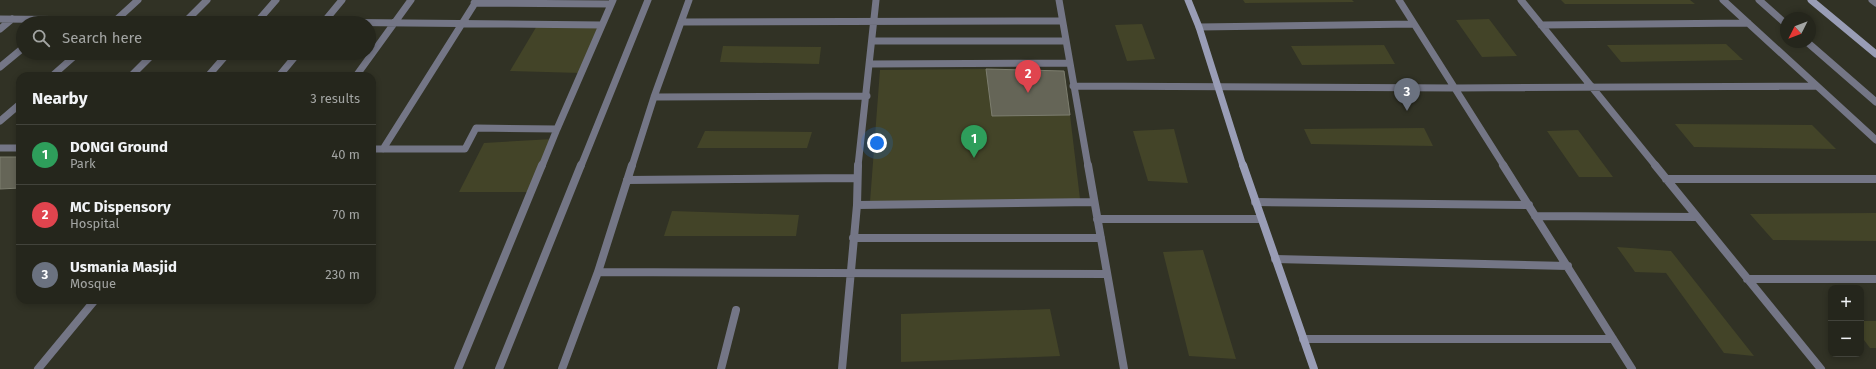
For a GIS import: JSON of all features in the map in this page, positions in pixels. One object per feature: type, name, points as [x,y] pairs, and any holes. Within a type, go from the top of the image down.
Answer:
[{"type":"street","points":[[121,16],[138,0]]},
{"type":"street","points":[[191,16],[207,0]]},
{"type":"street","points":[[261,16],[276,0]]},
{"type":"street","points":[[329,16],[342,0]]},
{"type":"street","points":[[376,48],[411,0]]},
{"type":"street","points":[[499,369],[648,0]]},
{"type":"street","points":[[562,369],[598,272],[654,97],[688,0]]},
{"type":"street","points":[[842,369],[857,205],[857,178],[867,96],[876,0]]},
{"type":"street","points":[[1059,0],[1124,369]]},
{"type":"street","points":[[1188,0],[1199,27],[1255,202],[1314,369]]},
{"type":"street","points":[[1399,0],[1456,88],[1632,369]]},
{"type":"street","points":[[1521,0],[1821,369]]},
{"type":"street","points":[[1723,0],[1876,140]]},
{"type":"street","points":[[1759,0],[1780,19]]},
{"type":"street","points":[[1811,0],[1876,54]]},
{"type":"street","points":[[1872,0],[1876,3]]},
{"type":"street","points":[[383,149],[475,2],[612,2],[557,129],[458,369]]},
{"type":"street","points":[[0,19],[16,19]]},
{"type":"street","points":[[0,29],[12,19]]},
{"type":"street","points":[[681,22],[1062,21]]},
{"type":"street","points":[[376,23],[602,25]]},
{"type":"street","points":[[1540,24],[1748,23]]},
{"type":"street","points":[[1199,27],[1414,24]]},
{"type":"street","points":[[872,41],[1066,42]]},
{"type":"street","points":[[1814,48],[1876,102]]},
{"type":"street","points":[[0,67],[16,54]]},
{"type":"street","points":[[57,72],[70,60]]},
{"type":"street","points":[[135,72],[147,60]]},
{"type":"street","points":[[211,72],[222,60]]},
{"type":"street","points":[[282,72],[292,60]]},
{"type":"street","points":[[359,72],[367,60]]},
{"type":"street","points":[[870,64],[1070,63]]},
{"type":"street","points":[[1073,86],[1592,88],[1816,86]]},
{"type":"street","points":[[654,97],[867,96]]},
{"type":"street","points":[[0,121],[16,107]]},
{"type":"street","points":[[376,149],[465,149],[476,128],[557,129]]},
{"type":"street","points":[[0,148],[16,148]]},
{"type":"street","points":[[627,180],[857,178]]},
{"type":"street","points":[[1666,179],[1876,179]]},
{"type":"street","points":[[857,205],[1094,202]]},
{"type":"street","points":[[1255,202],[1529,205]]},
{"type":"street","points":[[1536,216],[1697,218]]},
{"type":"street","points":[[1098,219],[1261,219]]},
{"type":"street","points":[[853,238],[1101,238]]},
{"type":"street","points":[[1275,259],[1568,266]]},
{"type":"street","points":[[598,272],[1107,274]]},
{"type":"street","points":[[1747,279],[1876,279]]},
{"type":"street","points":[[38,369],[91,304]]},
{"type":"street","points":[[721,369],[736,310]]},
{"type":"street","points":[[1303,338],[1613,339]]},
{"type":"green space","points":[[1243,0],[1352,0],[1354,2],[1245,3]]},
{"type":"green space","points":[[1561,0],[1690,0],[1695,4],[1565,4]]},
{"type":"green space","points":[[1489,19],[1517,56],[1482,57],[1456,20]]},
{"type":"green space","points":[[538,24],[602,25],[581,73],[510,71]]},
{"type":"green space","points":[[1142,24],[1155,59],[1127,61],[1115,25]]},
{"type":"green space","points":[[1726,44],[1743,60],[1621,62],[1607,45]]},
{"type":"green space","points":[[1384,45],[1395,64],[1302,65],[1291,46]]},
{"type":"green space","points":[[723,46],[821,47],[819,64],[720,62]]},
{"type":"green space","points":[[986,69],[993,116],[1070,115],[1080,199],[870,202],[880,70]]},
{"type":"green space","points":[[1675,124],[1812,125],[1836,149],[1694,147]]},
{"type":"green space","points":[[1424,128],[1433,146],[1311,144],[1304,129]]},
{"type":"green space","points":[[1174,129],[1188,183],[1148,181],[1133,131]]},
{"type":"green space","points":[[1578,130],[1613,177],[1579,177],[1547,131]]},
{"type":"green space","points":[[705,131],[812,132],[807,148],[697,148]]},
{"type":"green space","points":[[553,139],[532,192],[459,192],[484,143]]},
{"type":"green space","points":[[672,211],[799,215],[796,236],[664,236]]},
{"type":"green space","points":[[1876,213],[1876,241],[1773,240],[1750,214]]},
{"type":"green space","points":[[1617,247],[1671,251],[1754,356],[1724,353],[1666,273],[1635,272]]},
{"type":"green space","points":[[1203,250],[1236,359],[1189,356],[1163,252]]},
{"type":"green space","points":[[1050,309],[1060,356],[901,362],[901,314]]},
{"type":"green space","points":[[1864,321],[1876,321],[1876,348],[1870,348],[1864,340]]},
{"type":"building","points":[[986,69],[1064,71],[1070,115],[992,116]]},
{"type":"building","points":[[0,157],[16,157],[16,188],[0,189]]},
{"type":"place","name":"MC Dispensory","points":[[1028,93]]},
{"type":"place","name":"Usmania Masjid","points":[[1407,111]]},
{"type":"place","name":"DONGI Ground","points":[[974,158]]}]
